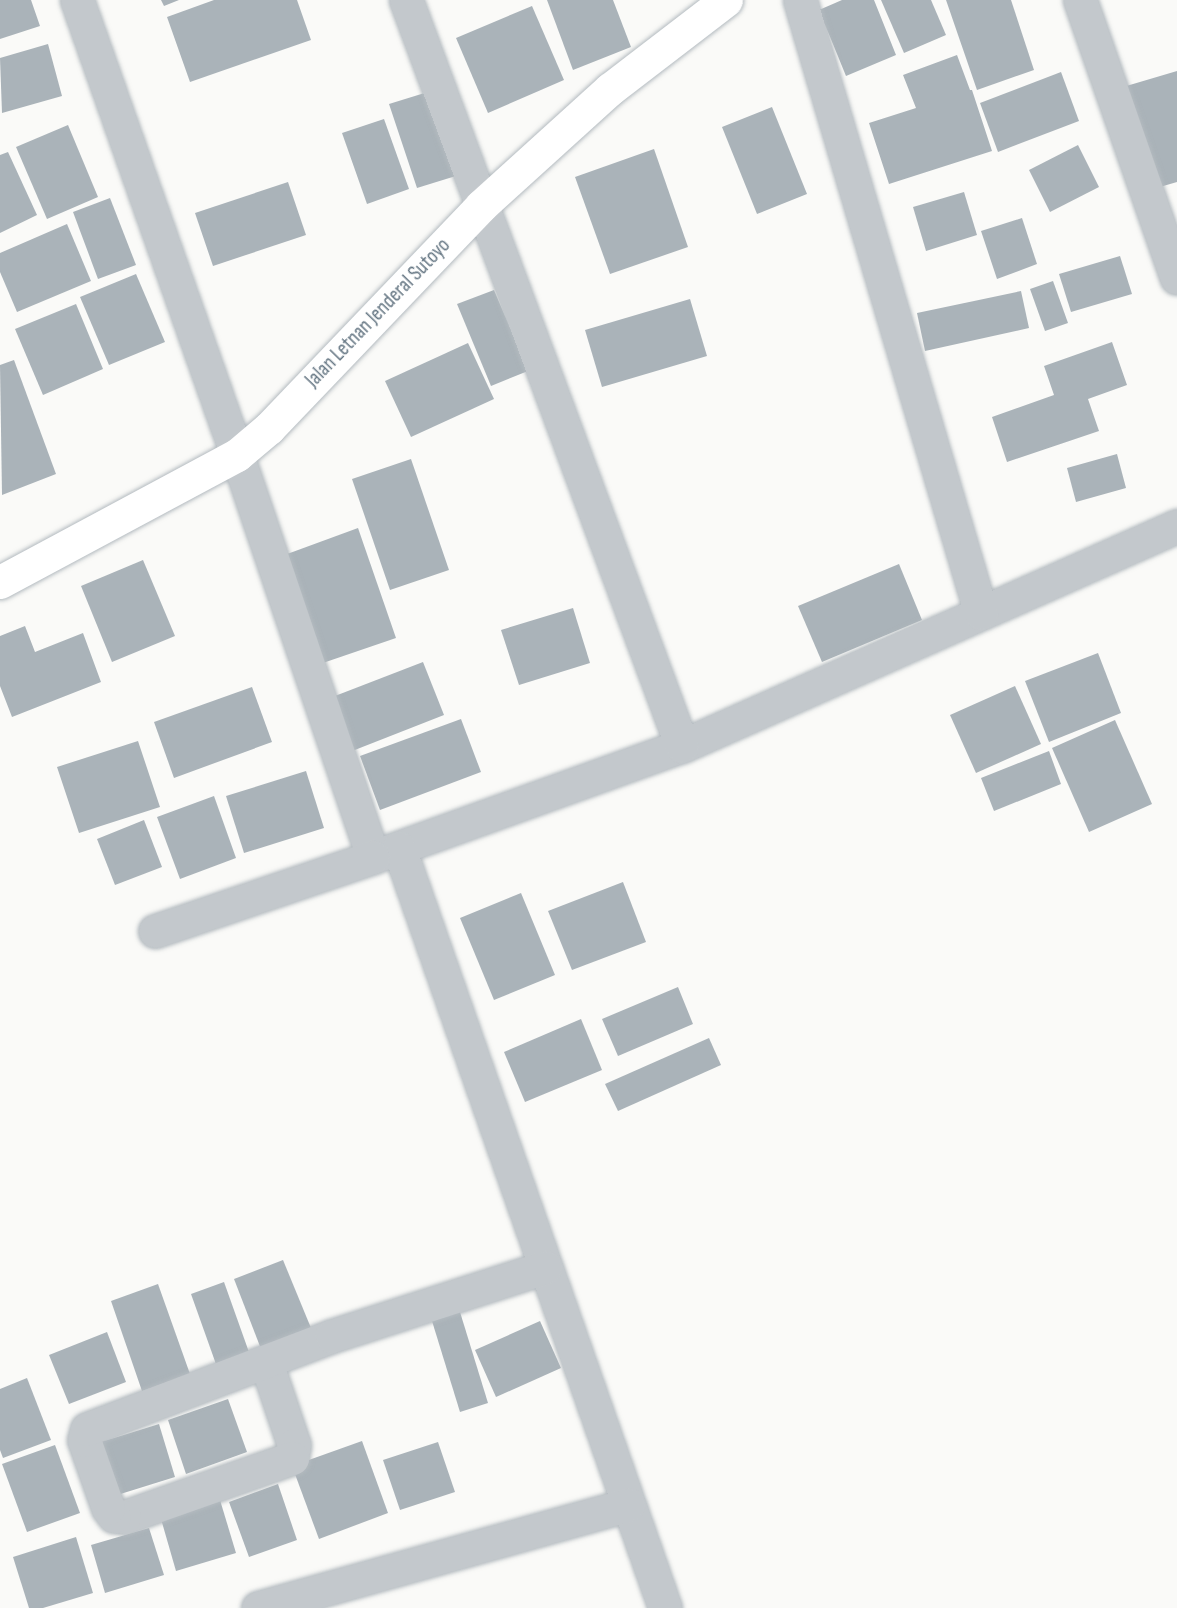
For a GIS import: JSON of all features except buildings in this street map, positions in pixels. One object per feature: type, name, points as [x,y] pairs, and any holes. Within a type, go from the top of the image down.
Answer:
[{"type":"street","points":[[77,0],[237,455],[386,853],[486,1090],[544,1267],[665,1608]]},
{"type":"street","points":[[405,0],[682,746]]},
{"type":"street","name":"Jalan Letnan Jenderal Sutoyo","points":[[0,582],[237,455],[269,428],[481,206],[610,89],[726,0]]},
{"type":"street","points":[[800,0],[981,613]]},
{"type":"street","points":[[1080,0],[1177,278]]},
{"type":"street","points":[[155,931],[386,853],[682,746],[1177,526]]},
{"type":"street","points":[[266,1362],[294,1445],[292,1458],[124,1517],[114,1516],[108,1508],[84,1440],[87,1429],[332,1336],[544,1267]]},
{"type":"street","points":[[258,1608],[330,1599],[628,1505]]}]
